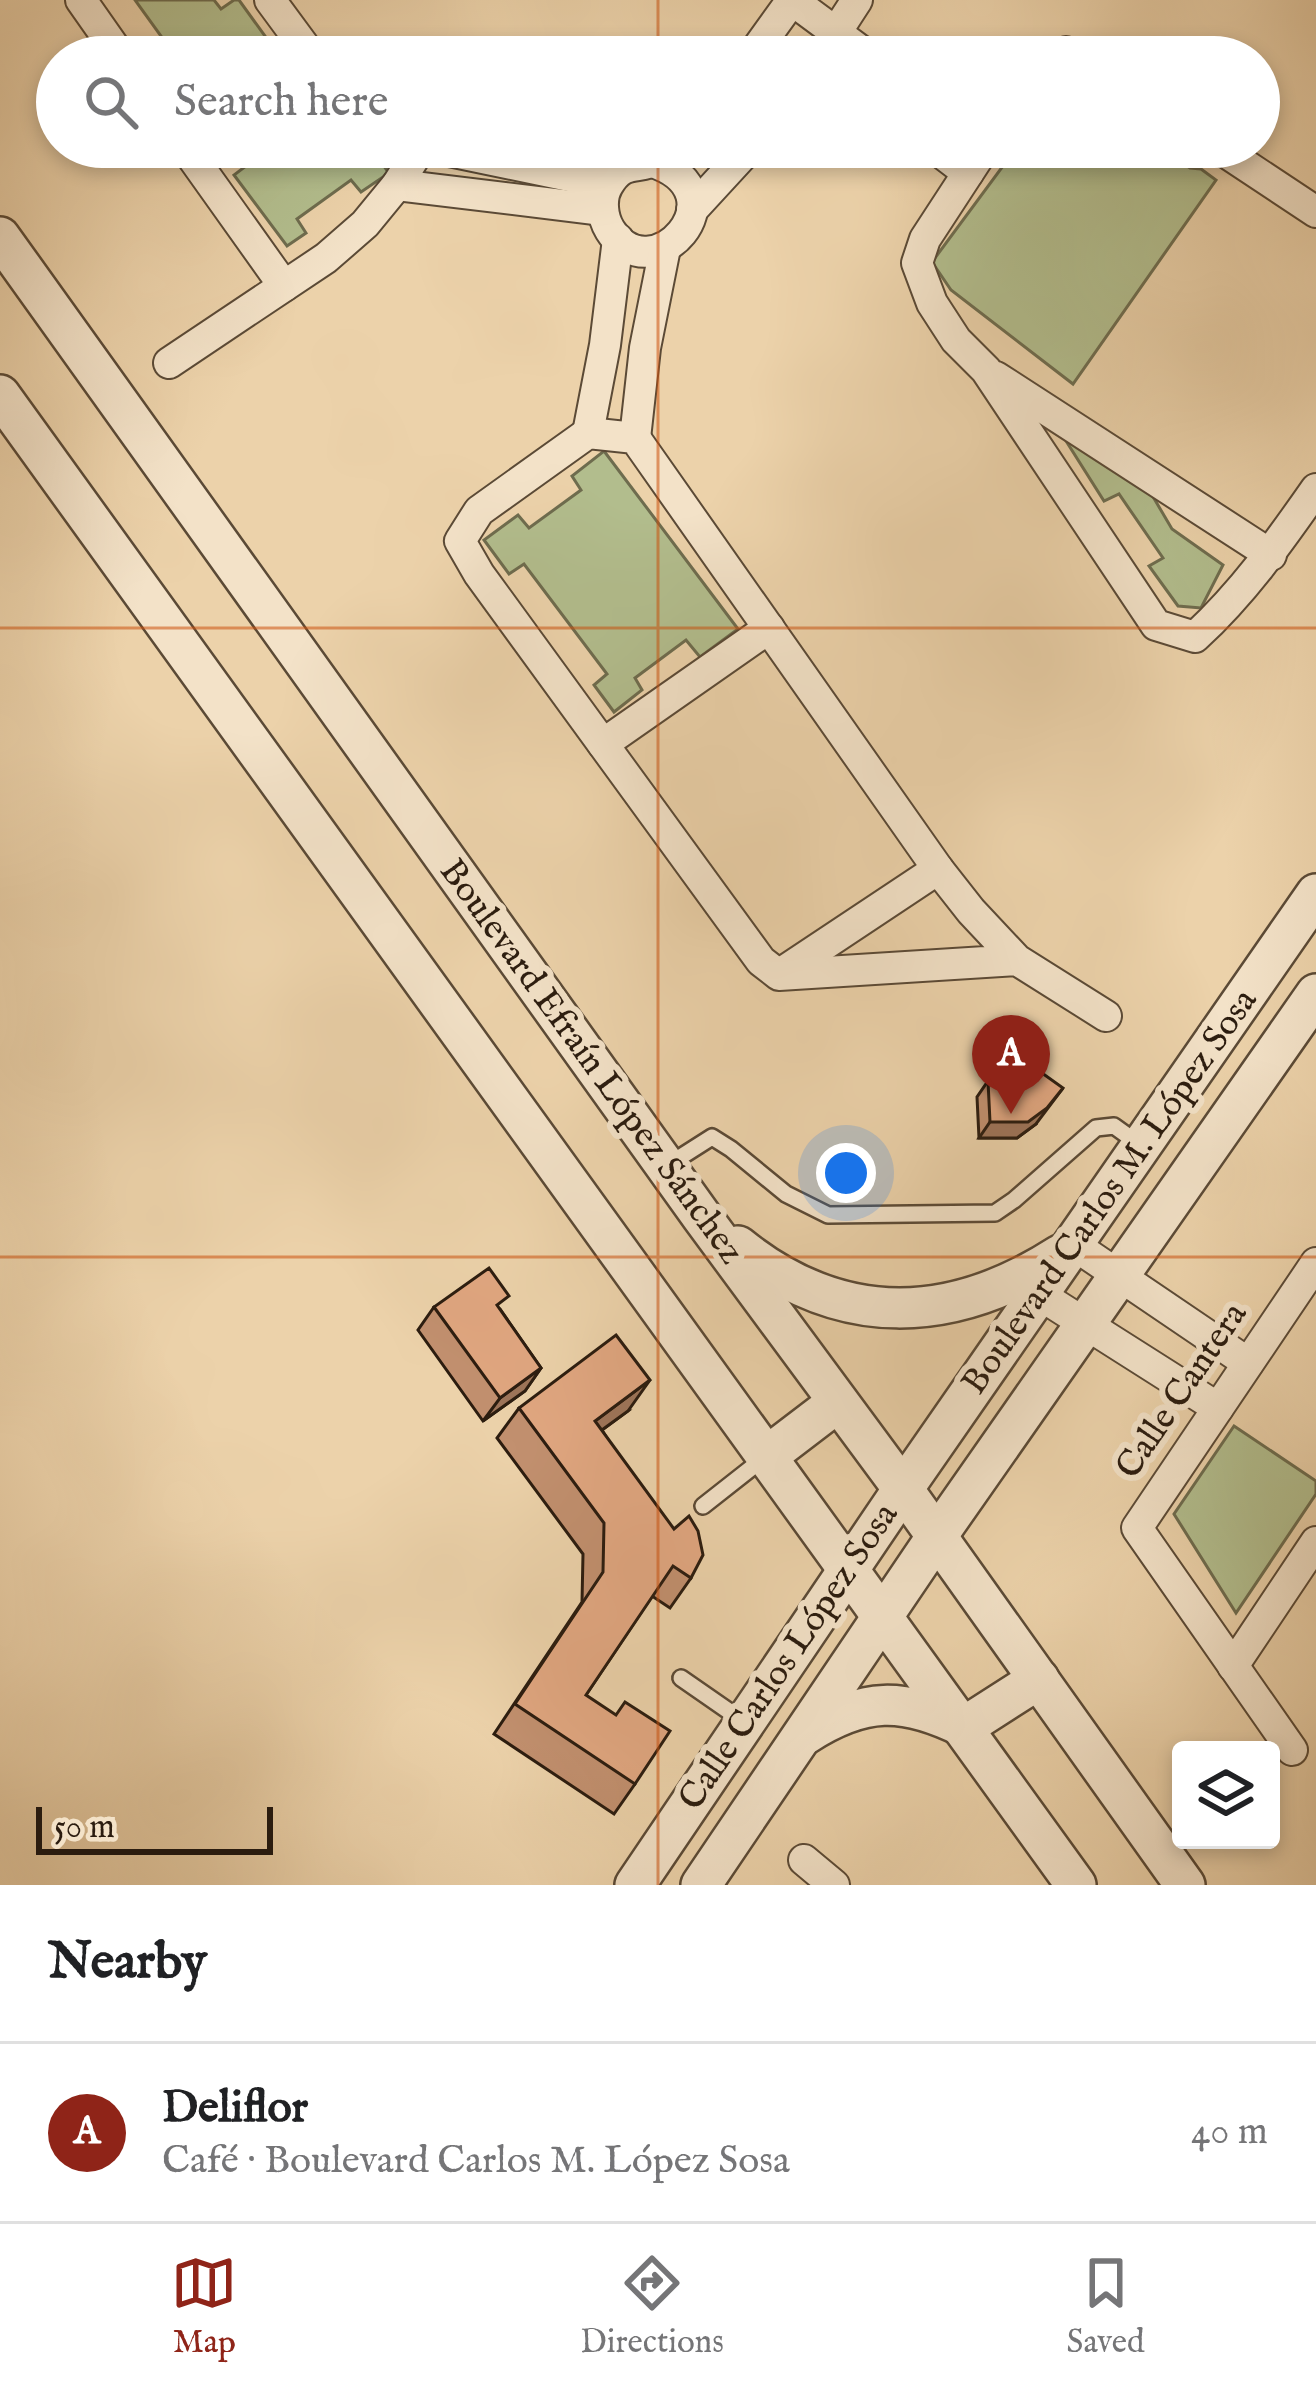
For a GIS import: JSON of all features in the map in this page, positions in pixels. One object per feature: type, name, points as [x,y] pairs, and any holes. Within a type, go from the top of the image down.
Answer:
[{"type":"street","points":[[81,0],[106,36]]},
{"type":"street","points":[[270,0],[297,36]]},
{"type":"street","points":[[833,36],[857,0]]},
{"type":"street","points":[[766,36],[786,9],[812,36]]},
{"type":"street","points":[[200,168],[284,286]]},
{"type":"street","points":[[169,363],[326,258],[352,235],[408,168]]},
{"type":"street","points":[[526,201],[530,168],[606,197]]},
{"type":"street","points":[[626,168],[606,197],[608,226],[618,239],[640,250],[665,248],[688,226],[691,193],[671,168]]},
{"type":"street","points":[[692,210],[731,168]]},
{"type":"street","points":[[972,168],[925,239],[917,263],[932,303],[956,340],[986,370],[1156,625],[1195,637],[1271,555],[1316,489]]},
{"type":"street","points":[[1250,168],[1316,212]]},
{"type":"street","points":[[397,185],[526,201],[606,197]]},
{"type":"street","name":"Boulevard Efraín López Sánchez","points":[[0,237],[1185,1885]]},
{"type":"street","points":[[588,433],[618,239]]},
{"type":"street","points":[[665,248],[645,348],[635,438],[971,911],[1017,960],[1106,1016]]},
{"type":"street","points":[[605,345],[645,348]]},
{"type":"street","points":[[986,370],[1271,555]]},
{"type":"street","points":[[0,395],[1076,1885]]},
{"type":"street","points":[[635,438],[588,433],[479,512],[460,541],[479,574],[761,961],[779,975],[1017,960]]},
{"type":"street","points":[[603,744],[769,628]]},
{"type":"street","points":[[779,975],[938,869]]},
{"type":"street","name":"Boulevard Carlos M. López Sosa","points":[[903,1489],[1316,894]]},
{"type":"street","name":"Boulevard Carlos M. López Sosa","points":[[937,1536],[1316,994]]},
{"type":"street","points":[[702,1217],[770,1271],[820,1294],[874,1307],[929,1307],[983,1295],[1034,1272],[1074,1245],[1248,1364]]},
{"type":"street","name":"Calle Cantera","points":[[1233,1666],[1136,1528],[1248,1364],[1305,1305],[1316,1263]]},
{"type":"street","points":[[1040,1295],[1218,1408]]},
{"type":"street","points":[[766,1457],[838,1402]]},
{"type":"street","name":"Calle Carlos López Sosa","points":[[635,1885],[903,1489]]},
{"type":"street","name":"Calle Carlos López Sosa","points":[[701,1885],[937,1536]]},
{"type":"street","points":[[1292,1750],[1233,1666],[1316,1542]]},
{"type":"street","points":[[964,1727],[1039,1679]]},
{"type":"street","points":[[800,1738],[835,1715],[867,1706],[934,1712],[964,1727]]},
{"type":"street","points":[[804,1860],[833,1885]]},
{"type":"lane","points":[[666,1167],[712,1137],[786,1194],[828,1215],[995,1213],[1096,1129],[1114,1126],[1143,1147]]},
{"type":"lane","points":[[703,1506],[766,1457]]},
{"type":"lane","points":[[681,1678],[745,1723]]},
{"type":"green space","points":[[135,0],[214,0],[221,9],[239,0],[265,36],[161,36]]},
{"type":"green space","points":[[243,168],[385,168],[389,173],[361,192],[351,180],[297,219],[306,233],[287,246],[234,175]]},
{"type":"green space","points":[[1001,168],[1190,168],[1201,169],[1216,180],[1073,384],[951,290],[932,262]]},
{"type":"green space","points":[[1061,433],[1152,495],[1172,529],[1223,565],[1201,608],[1178,606],[1149,566],[1163,558],[1119,494],[1104,501]]},
{"type":"green space","points":[[604,451],[738,629],[700,657],[686,640],[635,678],[642,690],[614,712],[594,685],[607,674],[524,564],[509,574],[484,540],[518,515],[529,528],[581,490],[572,476]]},
{"type":"green space","points":[[1234,1426],[1316,1481],[1316,1494],[1236,1613],[1174,1514]]},
{"type":"building","points":[[1021,1058],[1063,1088],[1028,1122],[990,1122],[988,1081]]},
{"type":"building","points":[[489,1268],[509,1296],[497,1305],[541,1368],[500,1398],[434,1307]]},
{"type":"building","points":[[616,1335],[650,1380],[595,1421],[674,1529],[689,1516],[703,1555],[691,1578],[673,1566],[586,1695],[616,1715],[625,1702],[670,1731],[635,1784],[515,1704],[603,1572],[604,1523],[519,1408]]},
{"type":"place","name":"Deliflor","points":[[1011,1114]]}]
